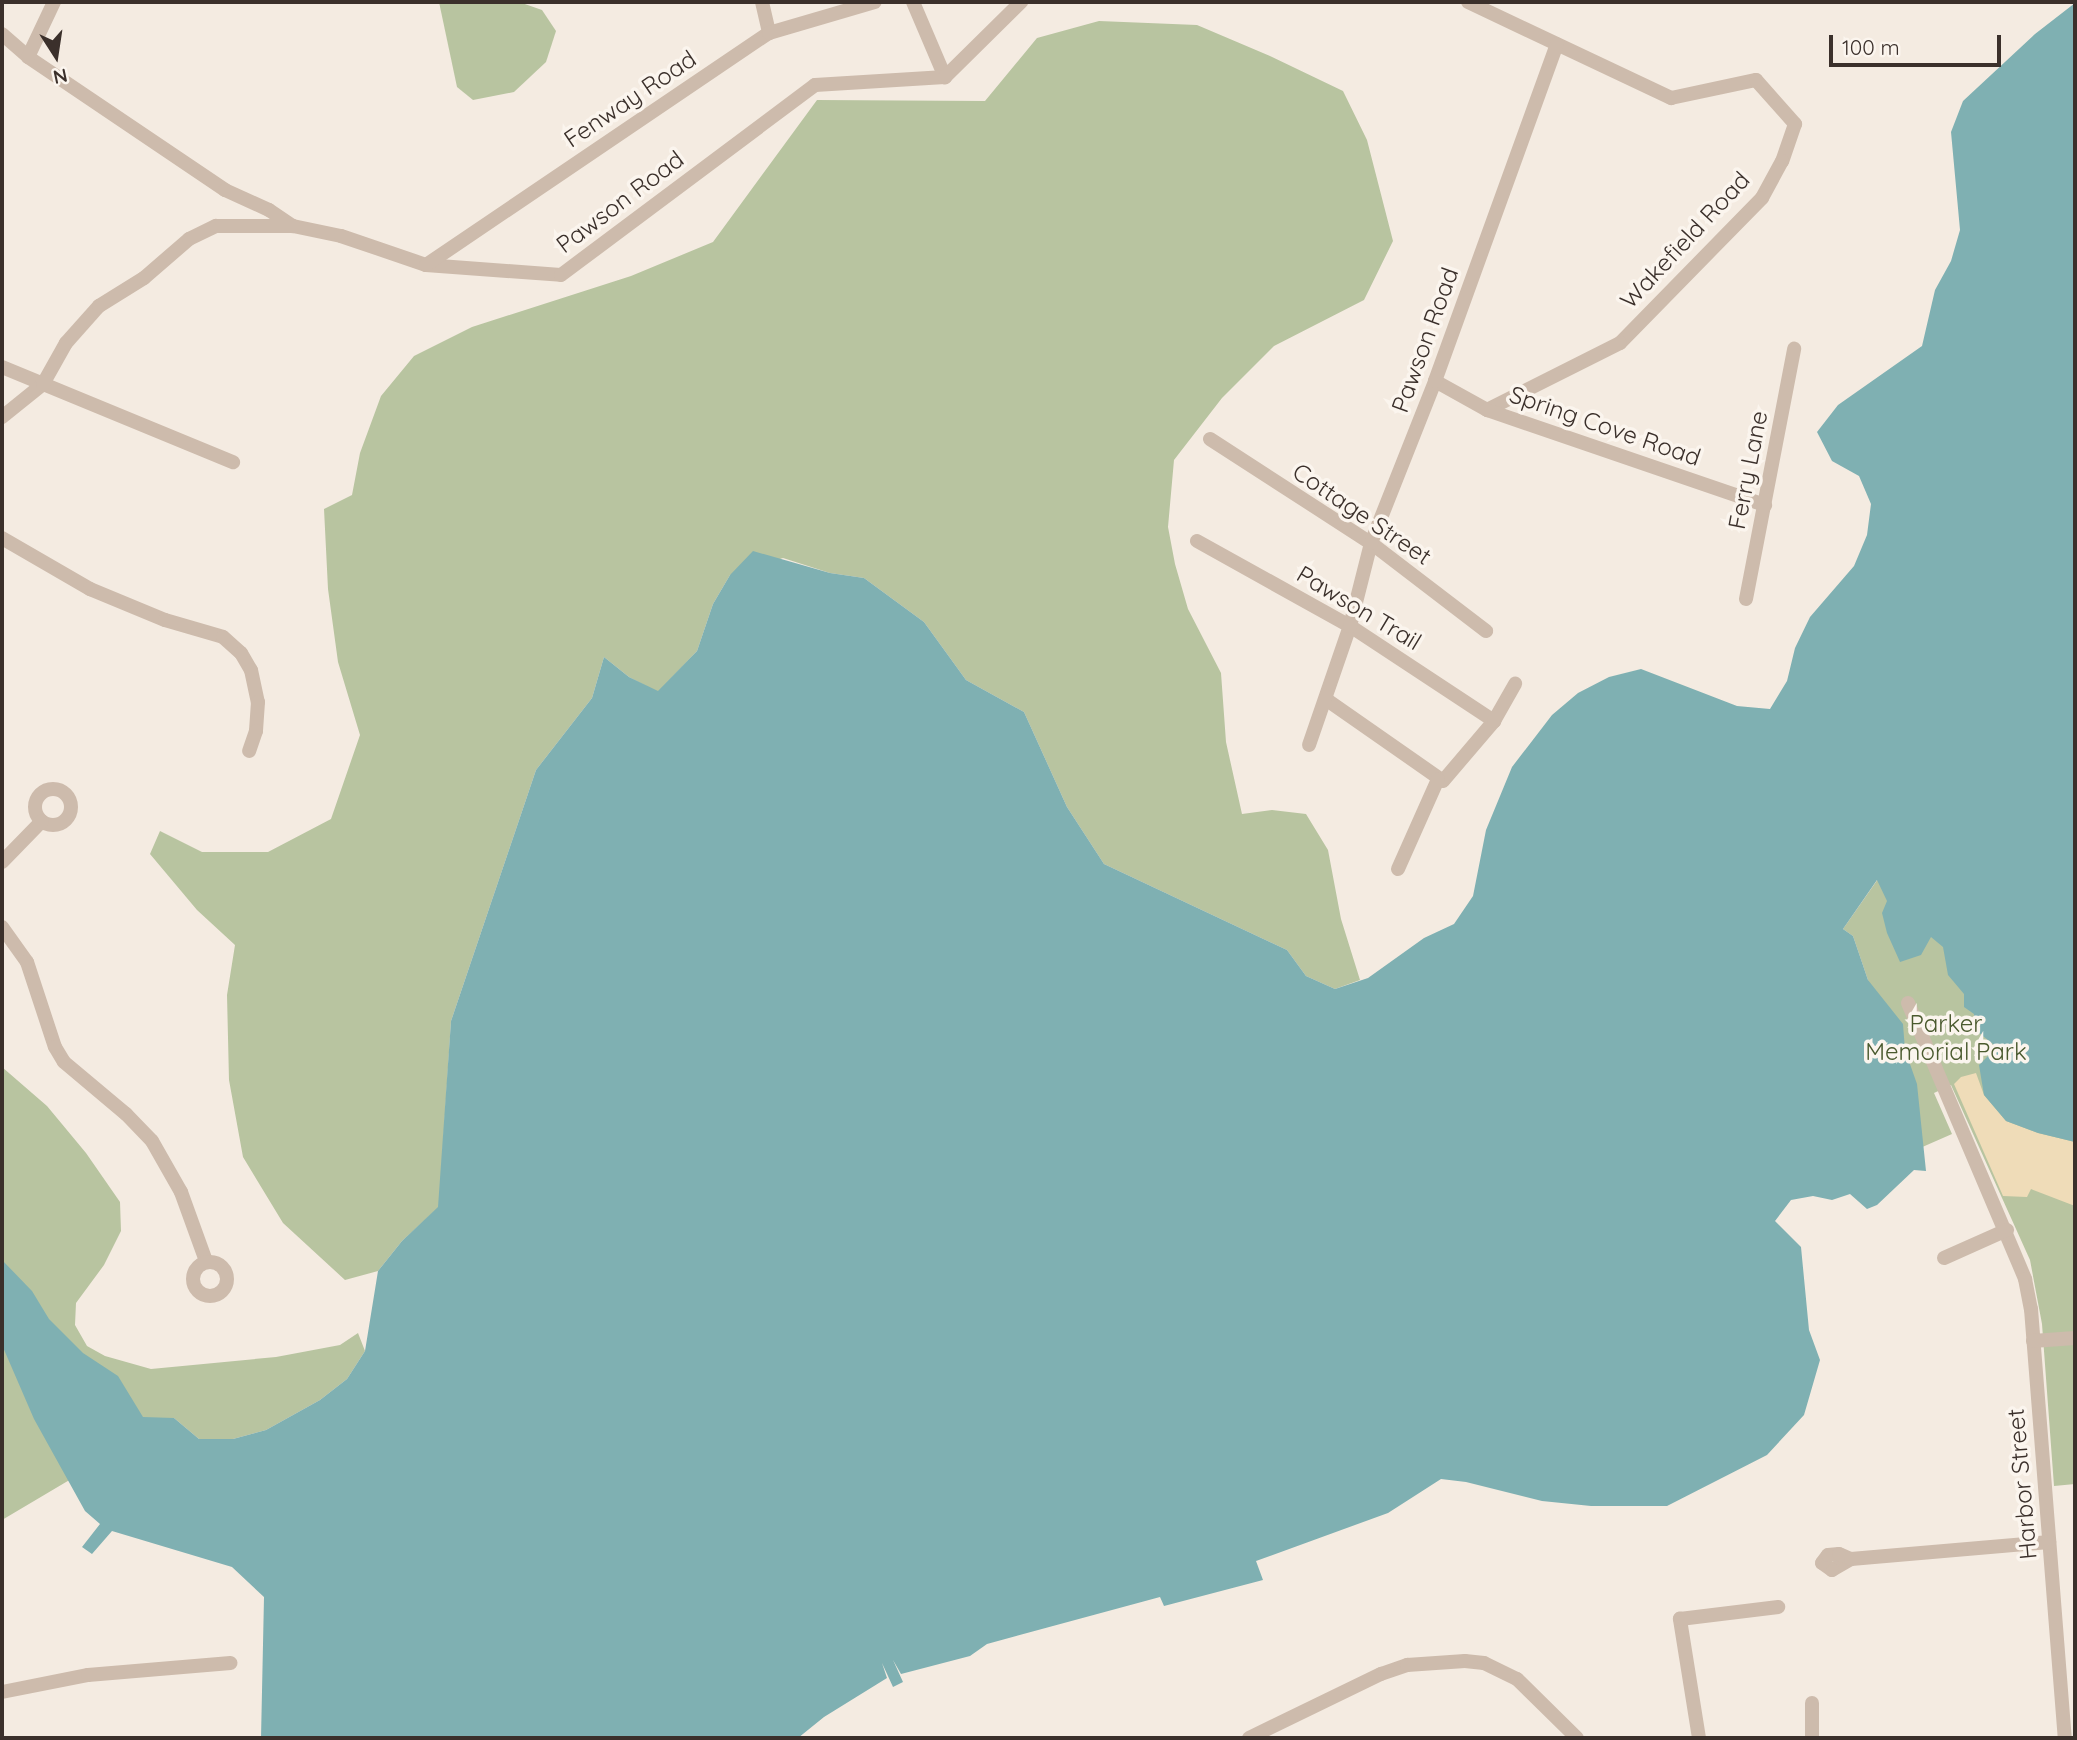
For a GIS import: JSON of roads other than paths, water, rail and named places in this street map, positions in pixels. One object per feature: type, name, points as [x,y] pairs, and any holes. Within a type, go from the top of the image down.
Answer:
[{"type":"street","points":[[29,57],[54,2]]},
{"type":"street","points":[[762,2],[769,33]]},
{"type":"street","name":"Fenway Road","points":[[426,265],[769,33],[875,2]]},
{"type":"street","points":[[913,2],[945,77],[1021,2]]},
{"type":"street","points":[[1468,2],[1557,44]]},
{"type":"street","name":"Pawson Road","points":[[2,34],[29,57],[225,190],[270,210],[293,226],[341,236],[426,265],[561,275],[815,85],[945,77]]},
{"type":"street","name":"Pawson Road","points":[[1309,745],[1327,700],[1350,626],[1371,543],[1435,381],[1557,44]]},
{"type":"street","name":"Wakefield Road","points":[[1487,410],[1620,343],[1762,198],[1793,135],[1795,124],[1756,80],[1671,98],[1557,44]]},
{"type":"street","points":[[2,416],[43,384],[66,343],[99,306],[144,278],[189,239],[216,226],[293,226]]},
{"type":"street","name":"Ferry Lane","points":[[1746,599],[1794,349]]},
{"type":"street","points":[[2,367],[233,462]]},
{"type":"street","name":"Spring Cove Road","points":[[1435,381],[1487,410],[1765,505]]},
{"type":"street","name":"Cottage Street","points":[[1210,439],[1371,543],[1486,631]]},
{"type":"street","points":[[2,538],[90,589],[165,620],[223,637],[241,653],[251,670],[258,702],[256,731],[249,751]]},
{"type":"street","name":"Pawson Trail","points":[[1197,541],[1350,626],[1494,721]]},
{"type":"street","points":[[1327,700],[1443,781],[1494,721],[1515,684]]},
{"type":"street","points":[[1398,869],[1438,779]]},
{"type":"street","points":[[2,862],[42,821]]},
{"type":"street","points":[[2,928],[27,962],[55,1048],[65,1062],[126,1114],[152,1141],[181,1192],[206,1261]]},
{"type":"street","name":"Harbor Street","points":[[1908,1003],[1944,1094],[2007,1230],[2025,1279],[2033,1341],[2064,1738]]},
{"type":"street","points":[[1944,1258],[2007,1230]]},
{"type":"street","points":[[2033,1341],[2075,1338]]},
{"type":"street","points":[[1851,1559],[2049,1542]]},
{"type":"street","points":[[1699,1738],[1680,1619],[1778,1607]]},
{"type":"street","points":[[1249,1738],[1381,1674],[1407,1665],[1465,1661],[1501,1669],[1517,1679],[1577,1738]]},
{"type":"street","points":[[2,1692],[88,1675],[230,1663]]},
{"type":"street","points":[[1812,1703],[1812,1738]]},
{"type":"water","points":[[2075,3],[2075,1142],[2038,1133],[2006,1121],[1984,1095],[1979,1065],[1991,1053],[1993,1044],[1974,1029],[1974,1014],[1964,1007],[1964,994],[1948,975],[1943,947],[1931,937],[1921,955],[1900,962],[1887,933],[1882,913],[1887,901],[1877,880],[1843,929],[1853,936],[1868,980],[1903,1024],[1905,1050],[1917,1084],[1926,1171],[1914,1170],[1877,1205],[1867,1209],[1850,1194],[1832,1200],[1813,1196],[1791,1200],[1775,1221],[1801,1247],[1809,1330],[1820,1360],[1804,1415],[1767,1455],[1667,1506],[1591,1506],[1542,1501],[1466,1482],[1441,1479],[1388,1513],[1256,1561],[1263,1580],[1164,1606],[1160,1597],[987,1644],[970,1656],[901,1674],[893,1660],[903,1682],[893,1687],[882,1663],[887,1678],[824,1717],[798,1738],[261,1738],[264,1597],[232,1567],[112,1531],[92,1554],[82,1547],[100,1524],[85,1511],[34,1419],[2,1345],[2,1260],[32,1291],[49,1319],[83,1353],[118,1376],[143,1417],[174,1418],[199,1439],[233,1439],[266,1430],[320,1400],[347,1379],[365,1351],[378,1271],[402,1241],[438,1207],[451,1021],[536,770],[592,698],[604,657],[629,677],[658,691],[697,651],[713,604],[730,575],[753,551],[830,573],[864,578],[924,622],[966,680],[1024,712],[1067,807],[1104,864],[1287,950],[1306,976],[1335,989],[1368,978],[1424,938],[1454,924],[1473,896],[1486,830],[1512,767],[1552,715],[1578,693],[1609,677],[1641,669],[1737,706],[1770,709],[1787,681],[1795,648],[1810,617],[1854,566],[1867,535],[1871,504],[1859,476],[1832,461],[1817,432],[1838,405],[1922,346],[1935,290],[1951,261],[1960,230],[1951,132],[1963,101],[2035,34]]},
{"type":"park label","name":"Parker Memorial Park","points":[[1946,1038]]}]
